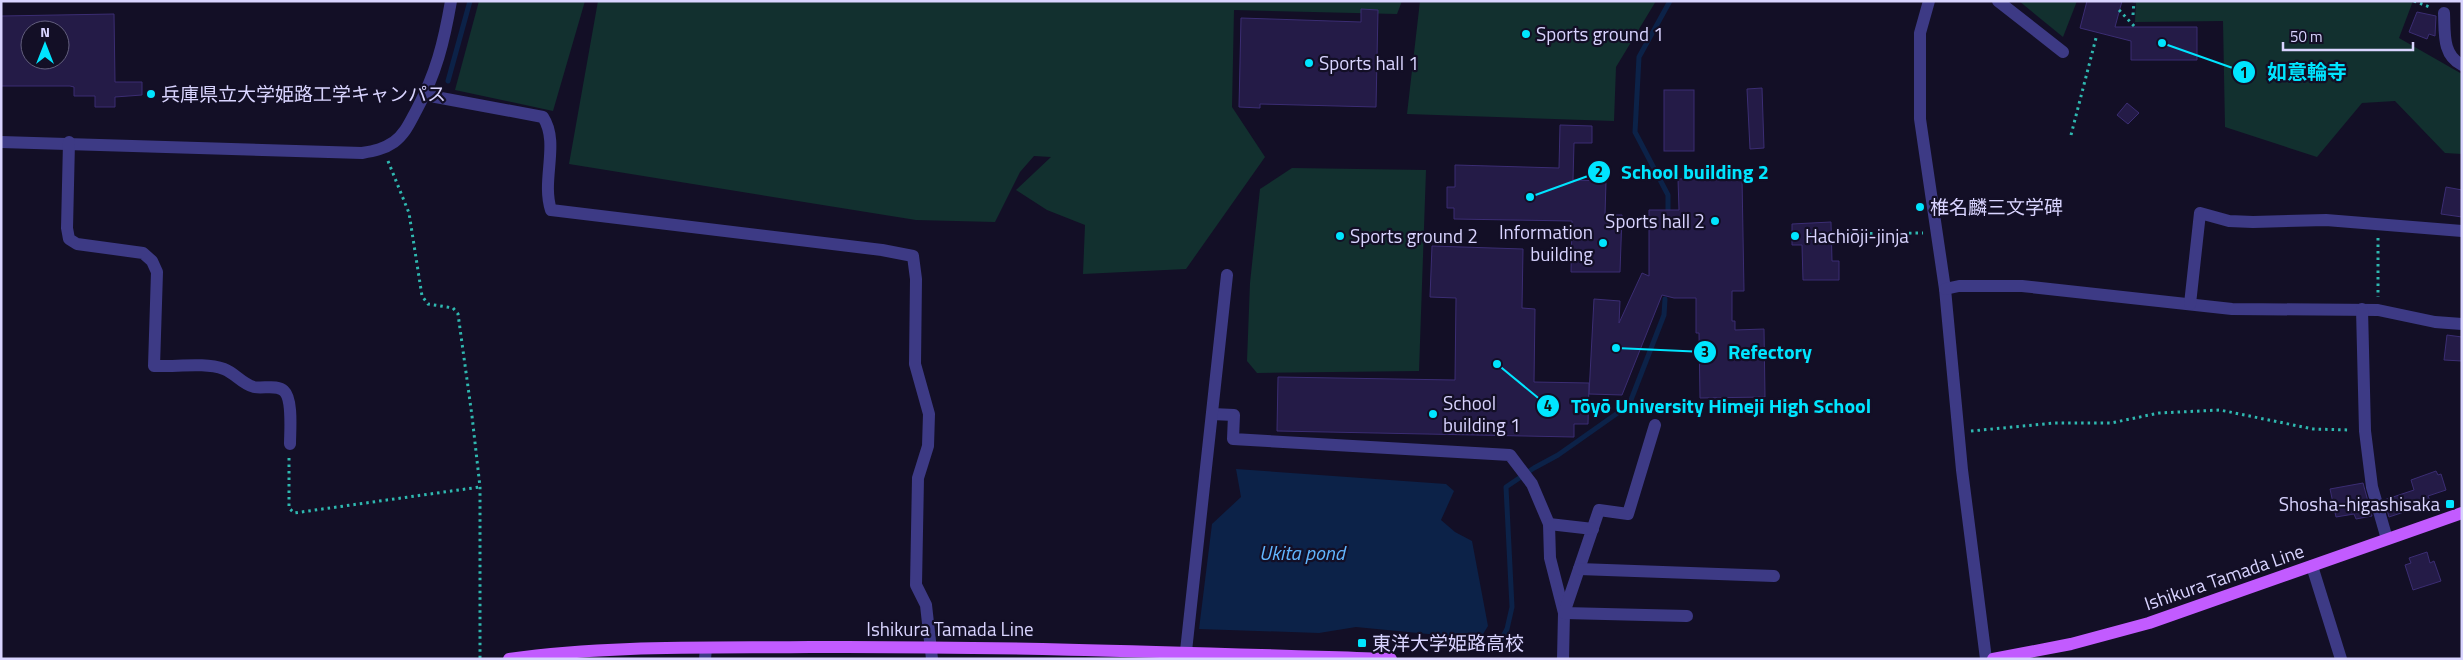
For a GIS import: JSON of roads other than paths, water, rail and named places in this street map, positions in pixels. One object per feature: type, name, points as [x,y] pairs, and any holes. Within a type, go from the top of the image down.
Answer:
[{"type":"main road","name":"Ishikura Tamada Line","points":[[1993,659],[2071,644],[2149,623],[2462,513]]},
{"type":"main road","name":"Ishikura Tamada Line","points":[[508,659],[580,650],[706,653],[1186,651],[1303,658],[1391,659]]},
{"type":"street","points":[[1,142],[69,142],[362,153],[382,149],[395,141],[405,131],[425,95],[443,48],[451,1]]},
{"type":"street","points":[[1929,1],[1920,33],[1920,119],[1945,288],[1959,432],[1986,659]]},
{"type":"street","points":[[1998,1],[2063,52]]},
{"type":"street","points":[[2444,13],[2447,49],[2453,60],[2462,65]]},
{"type":"street","points":[[425,95],[543,117],[550,128],[547,198],[550,210],[862,247],[913,256],[916,279],[915,364],[929,414],[928,446],[918,478],[916,585],[926,606],[932,653]]},
{"type":"street","points":[[69,142],[67,228],[69,240],[77,244],[143,253],[152,260],[157,272],[154,366],[216,367],[226,370],[244,383],[255,387],[278,388],[285,391],[290,400],[290,444]]},
{"type":"street","points":[[2190,304],[2200,214],[2229,221],[2326,220],[2378,222],[2462,231]]},
{"type":"street","points":[[1186,651],[1227,275]]},
{"type":"street","points":[[1945,288],[1959,286],[2022,286],[2232,309],[2378,310],[2434,322],[2462,324]]},
{"type":"street","points":[[2362,309],[2365,431],[2372,487],[2387,539]]},
{"type":"street","points":[[1212,414],[1234,415],[1232,439],[1510,455],[1532,484],[1549,524],[1550,558],[1564,613],[1563,659]]},
{"type":"street","points":[[1564,613],[1599,510],[1628,514],[1654,425]]},
{"type":"street","points":[[1549,524],[1593,529]]},
{"type":"street","points":[[2312,566],[2341,659]]},
{"type":"street","points":[[1579,569],[1774,576]]},
{"type":"street","points":[[1564,613],[1687,616]]},
{"type":"water","name":"Ukita pond","points":[[1236,469],[1446,484],[1454,491],[1441,520],[1455,532],[1472,541],[1488,626],[1480,639],[1356,627],[1319,633],[1199,629],[1212,524],[1241,497]]},
{"type":"waterway","points":[[448,81],[470,1]]},
{"type":"waterway","points":[[1668,217],[1668,195],[1635,132],[1639,57],[1670,1]]},
{"type":"waterway","points":[[1501,640],[1507,629],[1512,607],[1506,487],[1534,468],[1558,455],[1629,405],[1664,315],[1665,299]]},
{"type":"place","name":"Sports ground 1","points":[[1526,34]]},
{"type":"place","name":"如意輪寺","points":[[2162,43]]},
{"type":"place","name":"Sports hall 1","points":[[1309,63]]},
{"type":"place","name":"兵庫県立大学姫路工学キャンパス","points":[[151,94]]},
{"type":"place","name":"School building 2","points":[[1530,197]]},
{"type":"place","name":"椎名麟三文学碑","points":[[1920,207]]},
{"type":"place","name":"Sports hall 2","points":[[1715,221]]},
{"type":"place","name":"Sports ground 2","points":[[1340,236]]},
{"type":"place","name":"Hachiōji-jinja","points":[[1795,236]]},
{"type":"place","name":"Information building","points":[[1603,243]]},
{"type":"place","name":"Refectory","points":[[1616,348]]},
{"type":"place","name":"Tōyō University Himeji High School","points":[[1497,364]]},
{"type":"place","name":"School building 1","points":[[1433,414]]},
{"type":"place","name":"Shosha-higashisaka","points":[[2450,504]]},
{"type":"place","name":"東洋大学姫路高校","points":[[1362,643]]}]
